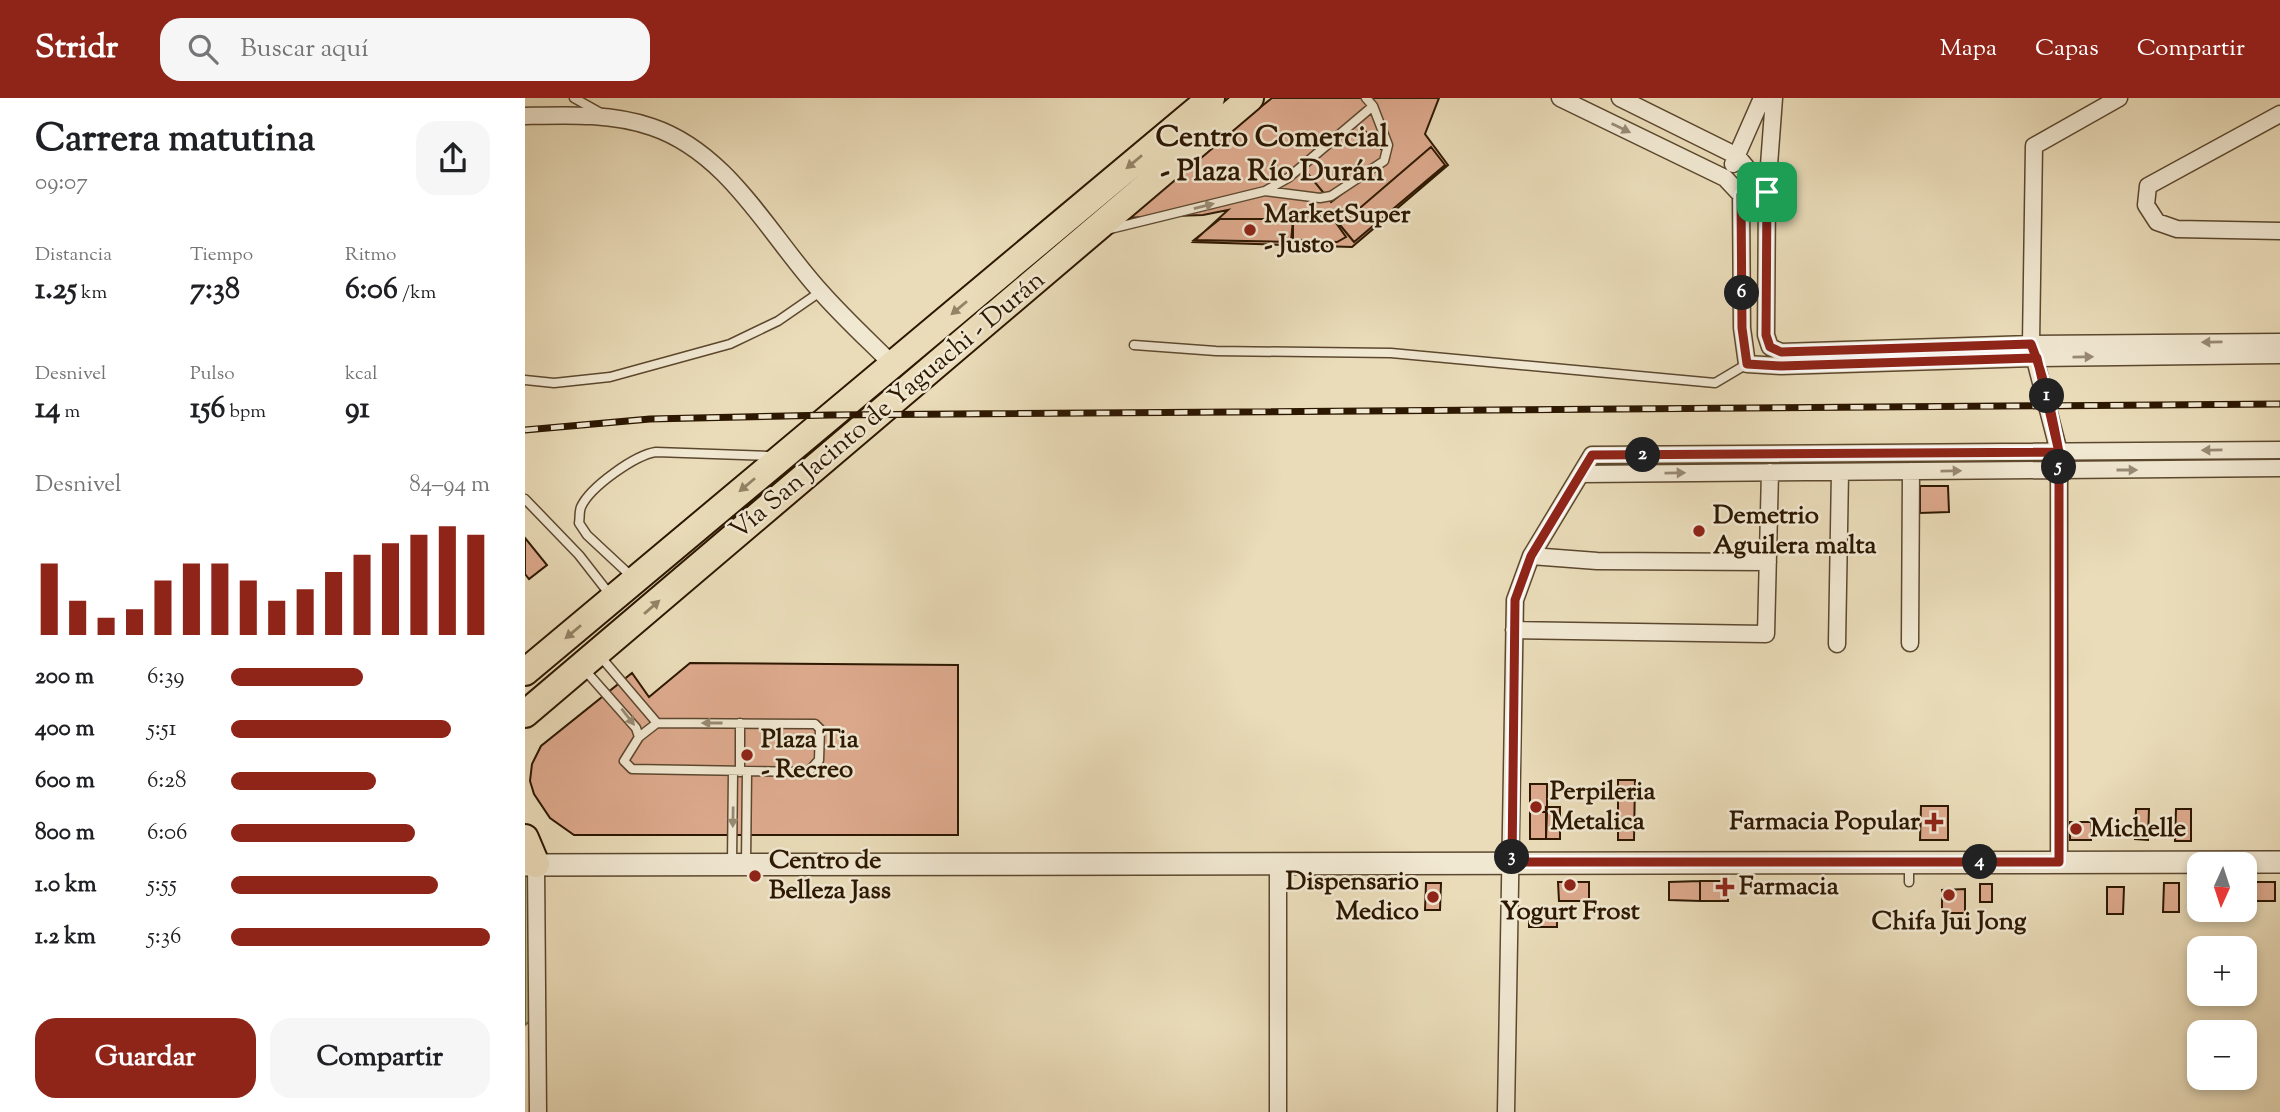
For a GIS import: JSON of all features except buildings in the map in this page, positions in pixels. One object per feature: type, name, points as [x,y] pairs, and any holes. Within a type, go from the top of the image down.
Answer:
[{"type":"main road","name":"Vía San Jacinto de Yaguachi - Durán","points":[[525,672],[1211,98]]},
{"type":"main road","name":"Vía San Jacinto de Yaguachi - Durán","points":[[525,714],[1250,98]]},
{"type":"main road","points":[[525,838],[531,865]]},
{"type":"street","points":[[1560,98],[1725,178],[1741,195],[1742,328],[1747,364],[1781,366],[2034,351],[2280,342]]},
{"type":"street","points":[[1620,98],[1737,156],[1767,192]]},
{"type":"street","points":[[1725,178],[1762,98]]},
{"type":"street","points":[[1774,98],[1767,192],[1766,335],[1770,347],[1781,352],[2034,351],[2280,355]]},
{"type":"street","points":[[2059,862],[2059,452],[2034,351],[2034,146],[2119,98]]},
{"type":"street","points":[[2280,114],[2148,186],[2146,205],[2157,222],[2177,229],[2280,231]]},
{"type":"street","points":[[525,116],[608,117],[652,127],[691,147],[724,173],[820,292],[892,364]]},
{"type":"street","points":[[1741,195],[1767,192]]},
{"type":"street","points":[[1506,1112],[1515,600],[1531,556],[1592,455],[2280,450]]},
{"type":"street","points":[[1582,474],[2280,468]]},
{"type":"street","points":[[1910,643],[1911,471]]},
{"type":"street","points":[[1514,630],[1766,634],[1770,472]]},
{"type":"street","points":[[1837,644],[1840,472]]},
{"type":"street","points":[[1531,556],[1597,561],[1768,562]]},
{"type":"street","points":[[538,1112],[531,865],[739,863],[941,869],[1278,862],[1512,862],[1909,872],[2059,862],[2280,862]]},
{"type":"street","points":[[1278,862],[1278,1112]]},
{"type":"lane","points":[[574,98],[608,117]]},
{"type":"lane","points":[[1265,191],[1331,197],[1384,161],[1388,145],[1373,106],[1366,98]]},
{"type":"lane","points":[[1090,234],[1265,191],[1288,178],[1373,106]]},
{"type":"lane","points":[[525,380],[554,383],[610,377],[730,344],[778,321],[820,292]]},
{"type":"lane","points":[[1134,345],[1216,351],[1391,353],[1715,383],[1747,364]]},
{"type":"lane","points":[[635,580],[587,535],[579,523],[582,505],[628,462],[641,454],[656,452],[781,456]]},
{"type":"lane","points":[[525,499],[579,555],[613,598]]},
{"type":"lane","points":[[590,660],[656,723]]},
{"type":"lane","points":[[590,660],[639,737]]},
{"type":"lane","points":[[656,723],[740,723],[815,724],[820,729],[820,760],[812,771],[632,769],[625,764],[625,757],[639,737],[656,723]]},
{"type":"lane","points":[[739,863],[740,723]]},
{"type":"lane","points":[[739,863],[740,772]]},
{"type":"green space","points":[[537,866],[538,1014],[525,1025],[525,867]]},
{"type":"railway","points":[[525,430],[650,419],[831,415],[2280,404]]},
{"type":"place","name":"MarketSuper - Justo","points":[[1250,230]]},
{"type":"place","name":"Demetrio Aguilera malta","points":[[1699,531]]},
{"type":"place","name":"Plaza Tia - Recreo","points":[[747,755]]},
{"type":"place","name":"Perpileria Metalica","points":[[1536,807]]},
{"type":"place","name":"Farmacia Popular","points":[[1934,822]]},
{"type":"place","name":"Michelle","points":[[2076,829]]},
{"type":"place","name":"Centro de Belleza Jass","points":[[755,876]]},
{"type":"place","name":"Yogurt Frost","points":[[1570,885]]},
{"type":"place","name":"Farmacia","points":[[1725,887]]},
{"type":"place","name":"Chifa Jui Jong","points":[[1949,895]]},
{"type":"place","name":"Dispensario Medico","points":[[1433,897]]},
{"type":"district","name":"Centro Comercial - Plaza Río Durán","points":[[1272,155]]},
{"type":"route","points":[[1767,192],[1741,195],[1742,328],[1747,364],[1781,366],[2037,358],[2059,452],[2059,862],[1512,862],[1515,600],[1531,556],[1592,455],[2059,452],[2050,405],[2037,358],[2031,344],[1781,352],[1770,347],[1766,335],[1767,192]]}]
